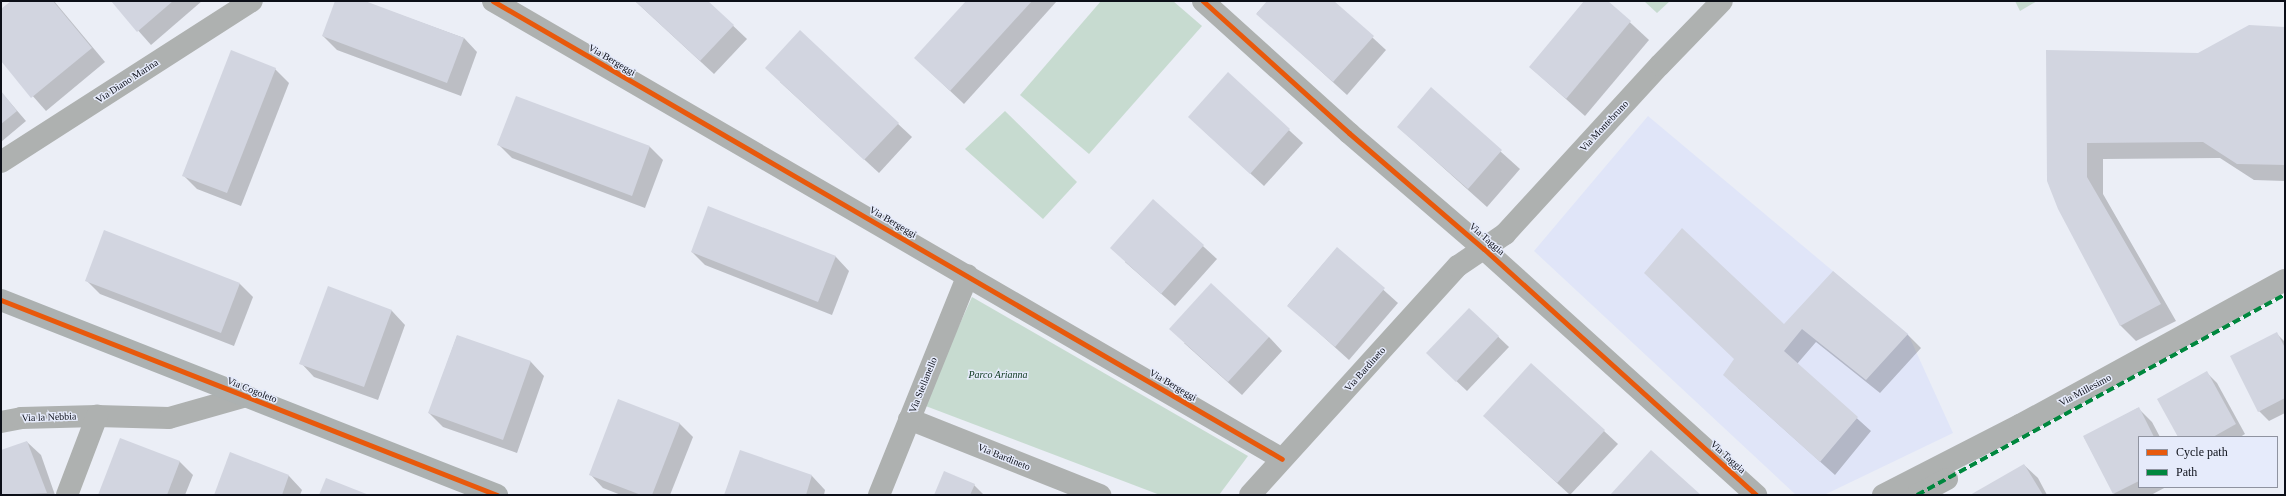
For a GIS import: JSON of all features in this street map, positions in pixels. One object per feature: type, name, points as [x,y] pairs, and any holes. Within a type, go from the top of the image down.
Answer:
[{"type":"street","name":"Via Diano Marina","points":[[1,162],[252,1]]},
{"type":"street","name":"Via Bergeggi","points":[[493,1],[968,275],[1282,460]]},
{"type":"street","name":"Via Montebruno","points":[[1484,249],[1505,234],[1660,65],[1722,1]]},
{"type":"street","name":"Via Taggia","points":[[1210,3],[1355,138],[1484,249],[1756,495]]},
{"type":"street","name":"Via Bardineto","points":[[1250,495],[1458,266],[1484,249]]},
{"type":"street","name":"Via Stellanello","points":[[879,495],[908,419],[968,275]]},
{"type":"street","name":"Via Millesimo","points":[[1882,495],[2020,425],[2285,280]]},
{"type":"street","name":"Via Millesimo","points":[[1917,495],[2285,294]]},
{"type":"street","name":"Via Cogoleto","points":[[1,300],[243,397],[498,495]]},
{"type":"street","name":"Via Cogoleto","points":[[97,416],[169,418],[243,397]]},
{"type":"street","name":"Via la Nebbia","points":[[1,422],[21,418],[97,416]]},
{"type":"street","points":[[67,495],[97,416]]},
{"type":"street","name":"Via Bardineto","points":[[908,419],[1100,495]]},
{"type":"shaded area","points":[[1648,116],[1908,334],[1953,433],[1824,495],[1796,495],[1534,251]]},
{"type":"green space","points":[[1101,1],[1173,1],[1202,26],[1089,154],[1020,95]]},
{"type":"green space","points":[[1644,1],[1670,1],[1657,13]]},
{"type":"green space","points":[[2015,1],[2037,1],[2020,11]]},
{"type":"green space","points":[[1005,111],[1077,182],[1043,219],[965,149]]},
{"type":"green space","name":"Parco Arianna","points":[[972,297],[1248,456],[1219,495],[1160,495],[923,405]]},
{"type":"building","points":[[11,1],[53,1],[92,48],[31,98],[1,61],[1,9]]},
{"type":"building","points":[[111,1],[173,1],[137,32]]},
{"type":"building","points":[[335,1],[365,1],[464,38],[447,83],[322,36]]},
{"type":"building","points":[[635,1],[708,1],[734,25],[700,61]]},
{"type":"building","points":[[966,1],[1032,1],[950,91],[914,58]]},
{"type":"building","points":[[1267,1],[1334,1],[1374,36],[1333,82],[1256,14]]},
{"type":"building","points":[[1584,1],[1608,1],[1631,21],[1566,99],[1529,67]]},
{"type":"building","points":[[2249,25],[2285,27],[2285,165],[2237,164],[2203,142],[2087,143],[2087,177],[2161,304],[2120,326],[2058,209],[2047,181],[2046,50],[2198,53]]},
{"type":"building","points":[[800,30],[899,123],[864,160],[765,68]]},
{"type":"building","points":[[231,50],[276,68],[227,193],[182,176]]},
{"type":"building","points":[[1228,72],[1290,129],[1250,174],[1188,117]]},
{"type":"building","points":[[1431,87],[1502,150],[1468,189],[1397,127]]},
{"type":"building","points":[[1,91],[17,111],[1,124]]},
{"type":"building","points":[[516,96],[650,146],[632,196],[497,145]]},
{"type":"building","points":[[1153,199],[1204,245],[1161,294],[1110,248]]},
{"type":"building","points":[[708,206],[836,256],[818,302],[691,252]]},
{"type":"building","points":[[1682,228],[1784,324],[1833,271],[1908,334],[1866,380],[1802,329],[1784,351],[1858,417],[1820,462],[1723,375],[1734,359],[1644,273]]},
{"type":"building","points":[[104,230],[240,283],[221,333],[85,281]]},
{"type":"building","points":[[1337,247],[1385,288],[1335,347],[1287,306]]},
{"type":"building","points":[[1211,283],[1269,337],[1228,382],[1169,329]]},
{"type":"building","points":[[328,286],[392,310],[364,387],[299,364]]},
{"type":"building","points":[[1469,308],[1499,336],[1456,382],[1426,353]]},
{"type":"building","points":[[2277,332],[2285,348],[2285,398],[2258,412],[2230,356]]},
{"type":"building","points":[[457,335],[531,361],[503,440],[428,413]]},
{"type":"building","points":[[1531,363],[1605,430],[1557,483],[1483,416]]},
{"type":"building","points":[[2207,371],[2236,424],[2215,436],[2177,436],[2157,399]]},
{"type":"building","points":[[618,399],[680,423],[652,495],[641,495],[589,475]]},
{"type":"building","points":[[2139,407],[2154,436],[2138,436],[2138,482],[2113,494],[2083,436]]},
{"type":"building","points":[[120,438],[180,461],[167,495],[98,495]]},
{"type":"building","points":[[27,441],[47,493],[1,495],[1,450]]},
{"type":"building","points":[[740,450],[812,475],[806,495],[724,495]]},
{"type":"building","points":[[1651,450],[1701,495],[1610,495]]},
{"type":"building","points":[[230,452],[289,475],[282,495],[214,495]]},
{"type":"building","points":[[2024,464],[2043,495],[1970,495]]},
{"type":"building","points":[[944,471],[975,484],[970,495],[934,495]]},
{"type":"building","points":[[326,478],[369,495],[319,495]]},
{"type":"marked path","points":[[1917,495],[2285,294]]},
{"type":"cycle path","points":[[493,1],[1282,459]]},
{"type":"cycle path","points":[[1203,1],[1349,133],[1484,249],[1756,495]]},
{"type":"cycle path","points":[[1,300],[497,495]]}]
